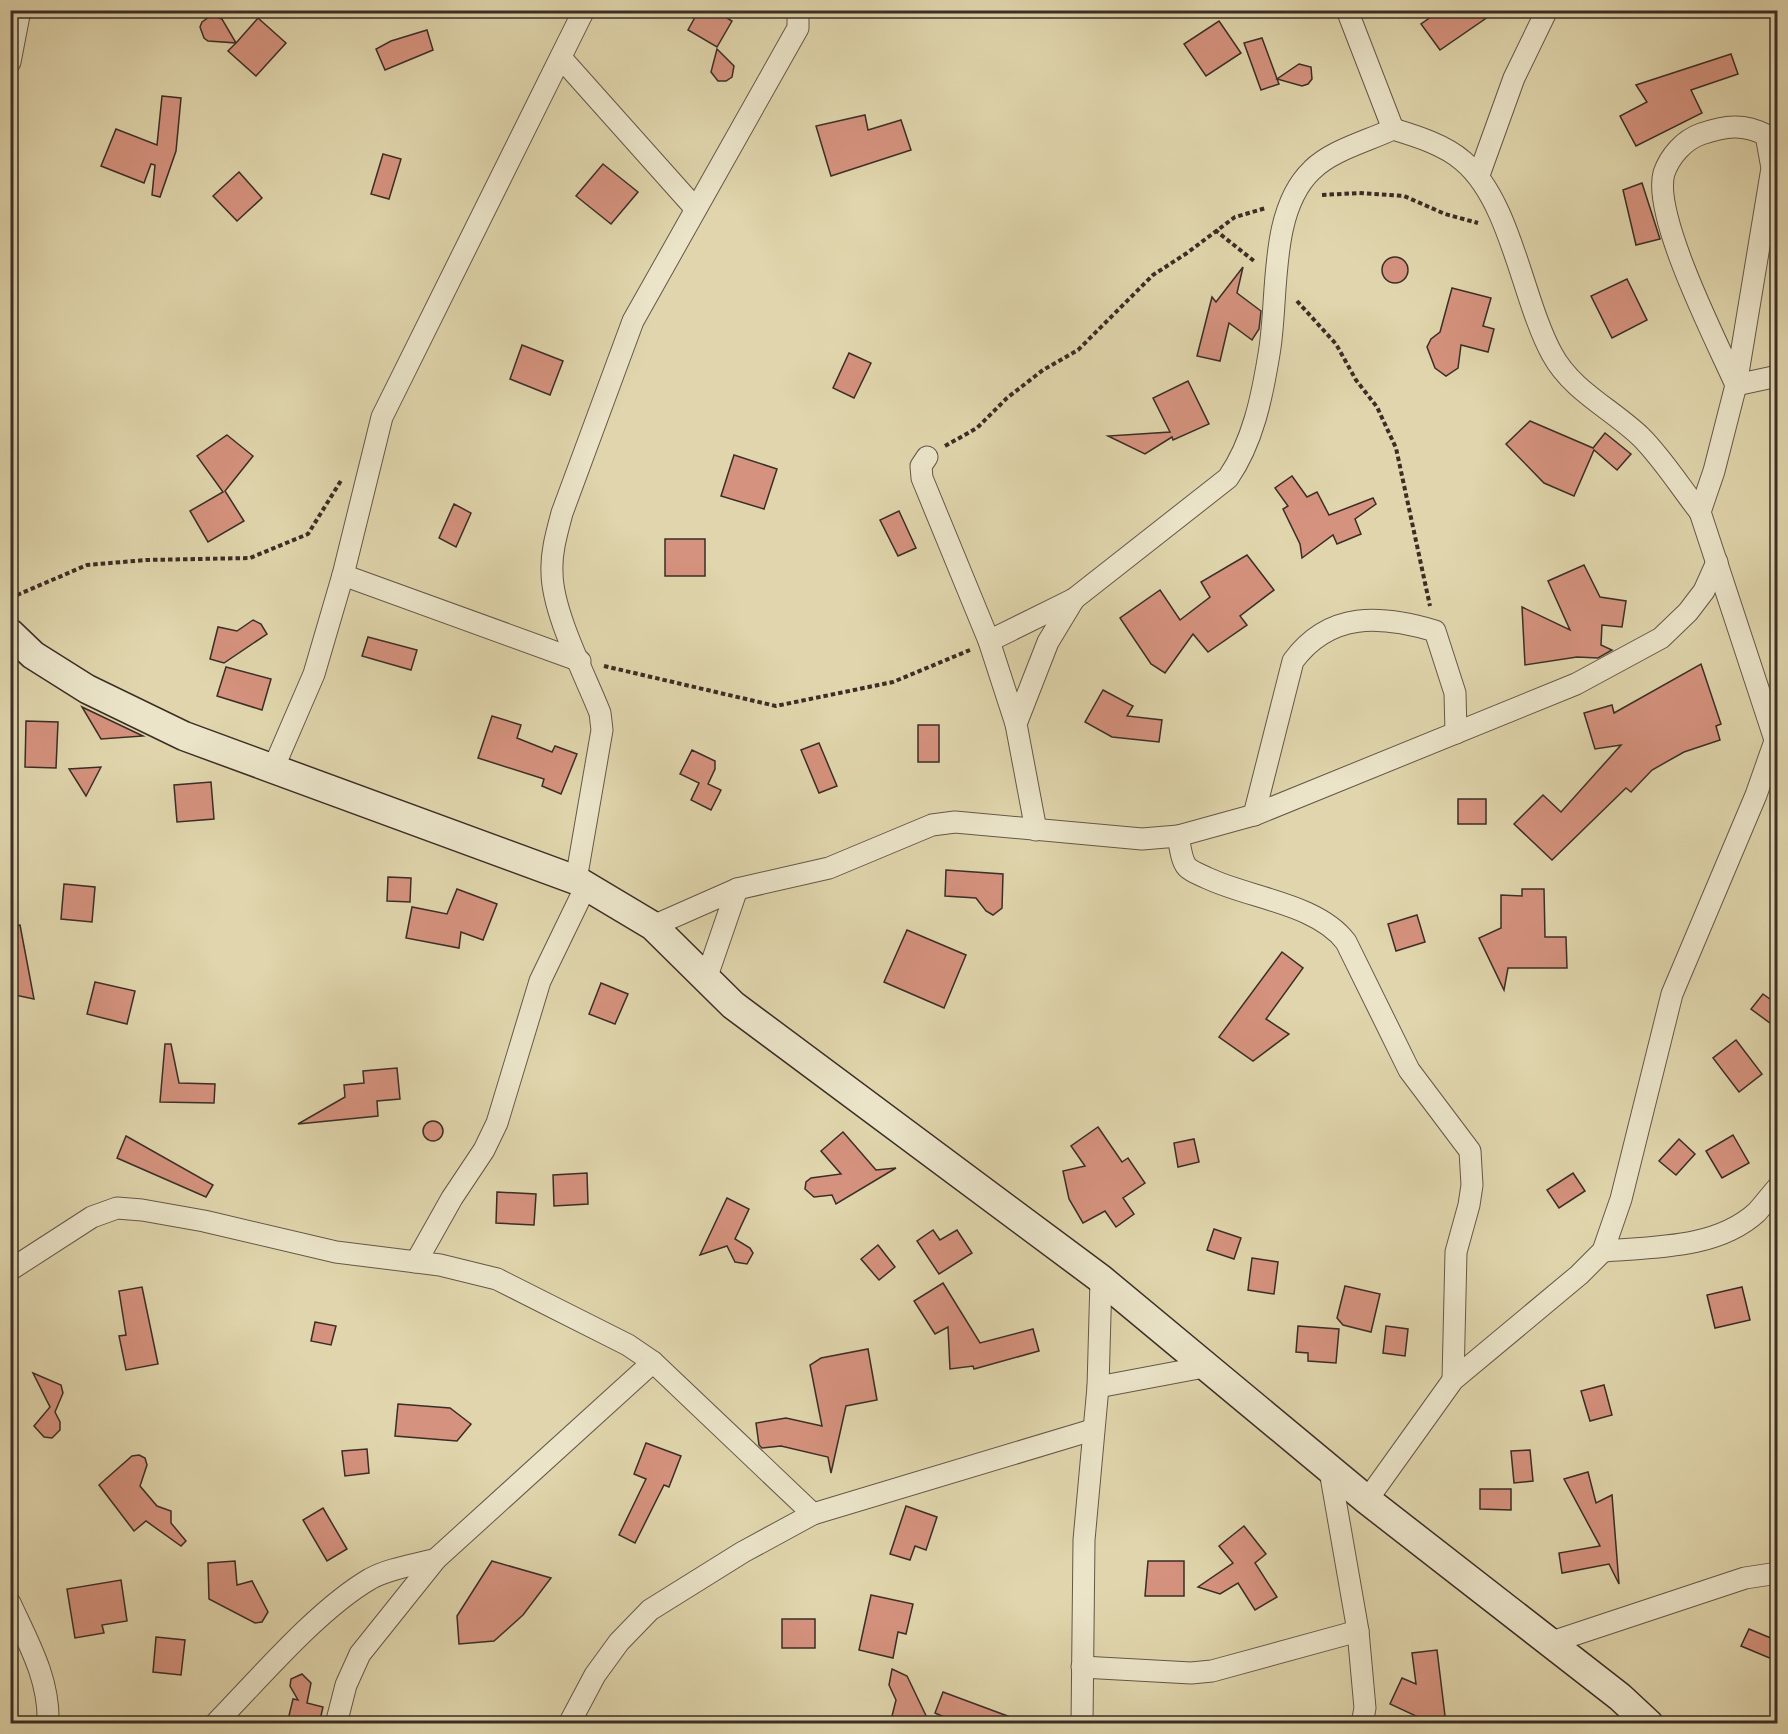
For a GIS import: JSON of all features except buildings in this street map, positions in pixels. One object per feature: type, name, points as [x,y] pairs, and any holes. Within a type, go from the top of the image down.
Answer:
[{"type":"street","points":[[10,62],[20,10]]},
{"type":"street","points":[[273,769],[314,674],[343,575],[382,417],[562,59],[584,10]]},
{"type":"street","points":[[576,880],[602,730],[600,713],[558,608],[551,574],[556,533],[633,321],[798,28],[798,10]]},
{"type":"street","points":[[1479,175],[1515,78],[1547,10]]},
{"type":"street","points":[[1352,12],[1393,129]]},
{"type":"street","points":[[562,59],[622,130],[695,208]]},
{"type":"street","points":[[1700,512],[1714,471],[1736,385],[1772,168],[1766,135],[1752,128],[1725,126],[1695,136],[1674,153],[1664,174],[1664,199],[1685,274],[1736,385]]},
{"type":"street","points":[[989,641],[1074,599],[1228,478],[1242,458],[1250,437],[1269,353],[1278,279],[1279,246],[1285,218],[1295,196],[1312,170],[1331,157],[1393,129],[1422,138],[1461,159],[1479,175],[1509,239],[1552,354],[1567,374],[1595,403],[1641,437],[1700,512],[1776,745],[1672,994],[1621,1199],[1603,1251],[1579,1275],[1453,1380],[1367,1500]]},
{"type":"street","points":[[1736,385],[1778,376]]},
{"type":"street","points":[[927,457],[921,466],[922,478],[989,641],[1016,724],[1036,830]]},
{"type":"street","points":[[653,926],[737,889],[830,868],[932,825],[955,822],[1142,838],[1178,836],[1254,815],[1576,684],[1661,638],[1688,612],[1704,591],[1717,562]]},
{"type":"street","points":[[343,575],[579,661]]},
{"type":"street","points":[[1016,724],[1048,642],[1074,599]]},
{"type":"street","points":[[1254,815],[1293,661],[1304,646],[1321,633],[1346,623],[1377,618],[1404,622],[1435,631],[1455,693],[1456,733]]},
{"type":"street","points":[[10,633],[33,655],[87,689],[184,736],[576,880],[653,926],[733,1005],[965,1175],[1101,1279],[1204,1367],[1329,1465],[1367,1500],[1620,1697],[1649,1724]]},
{"type":"street","points":[[1178,836],[1186,866],[1193,871],[1217,883],[1287,906],[1338,931],[1346,942],[1409,1070],[1470,1151],[1471,1195],[1456,1252],[1453,1380]]},
{"type":"street","points":[[416,1262],[452,1198],[484,1150],[497,1123],[540,981],[585,888],[576,880]]},
{"type":"street","points":[[706,979],[737,889]]},
{"type":"street","points":[[1603,1251],[1694,1243],[1728,1229],[1755,1213],[1778,1187]]},
{"type":"street","points":[[10,1270],[92,1217],[117,1208],[204,1221],[336,1252],[416,1262],[497,1279],[628,1345],[653,1362],[813,1514]]},
{"type":"street","points":[[1082,1724],[1084,1540],[1092,1430],[1098,1388],[1101,1279]]},
{"type":"street","points":[[336,1724],[346,1685],[360,1654],[436,1559],[653,1362]]},
{"type":"street","points":[[1098,1388],[1204,1367]]},
{"type":"street","points":[[569,1724],[595,1675],[619,1642],[650,1610],[743,1552],[813,1514],[1092,1430]]},
{"type":"street","points":[[1329,1465],[1358,1631],[1367,1718]]},
{"type":"street","points":[[215,1724],[327,1612],[342,1600],[371,1579],[394,1570],[436,1559]]},
{"type":"street","points":[[1549,1643],[1745,1578],[1778,1573]]},
{"type":"street","points":[[10,1603],[43,1677],[49,1705],[48,1724]]},
{"type":"street","points":[[1082,1668],[1191,1673],[1212,1671],[1358,1631]]},
{"type":"path","points":[[927,457],[977,428],[1007,398],[1043,370],[1078,350],[1153,275],[1187,254],[1234,217],[1295,196],[1359,194],[1404,196],[1445,214],[1483,224],[1509,239]]},
{"type":"path","points":[[1215,230],[1278,279],[1336,344],[1356,380],[1377,407],[1396,448],[1435,631]]},
{"type":"path","points":[[10,598],[87,565],[146,560],[250,558],[308,534],[345,475]]},
{"type":"path","points":[[579,661],[776,706],[893,682],[989,641]]}]
